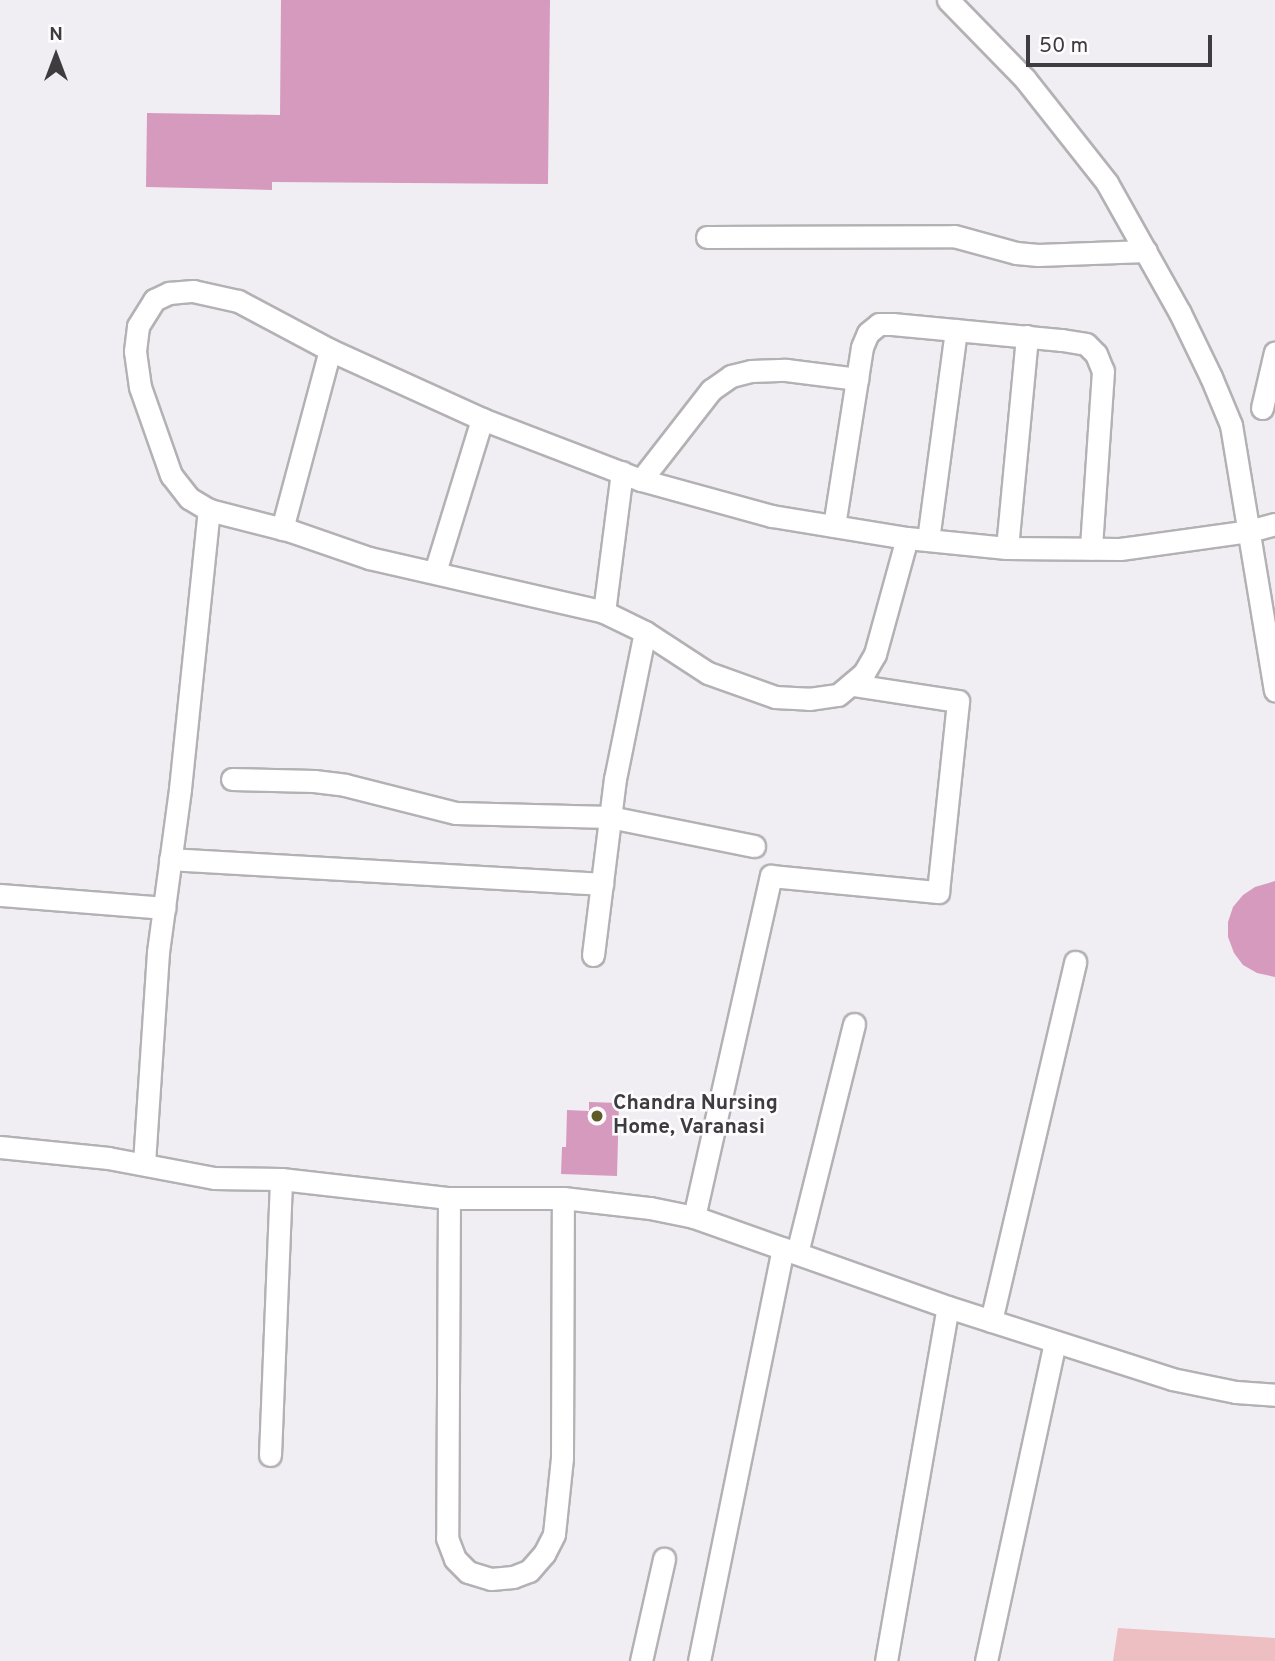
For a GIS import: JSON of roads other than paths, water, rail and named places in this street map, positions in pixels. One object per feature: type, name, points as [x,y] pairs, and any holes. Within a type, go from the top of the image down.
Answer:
[{"type":"street","points":[[948,0],[1010,63],[1059,119],[1107,183],[1185,324],[1231,425],[1275,690]]},
{"type":"street","points":[[707,237],[954,236],[1016,253],[1038,255],[1146,251]]},
{"type":"street","points":[[956,330],[918,539],[875,654],[853,685],[838,695],[809,699],[775,697],[708,673],[645,632],[604,612],[369,558],[282,529],[209,510],[189,498],[171,475],[140,387],[135,351],[138,326],[144,312],[154,300],[169,293],[216,293],[238,300],[331,350],[482,419],[632,476],[772,516],[918,539],[1007,548],[1120,549],[1248,531],[1275,524]]},
{"type":"street","points":[[834,526],[862,347],[867,333],[879,324],[956,330],[1086,344],[1096,354],[1103,371],[1091,549]]},
{"type":"street","points":[[1007,548],[1027,337]]},
{"type":"street","points":[[282,529],[331,350]]},
{"type":"street","points":[[1231,425],[1269,406],[1275,352]]},
{"type":"street","points":[[604,612],[632,476],[711,390],[731,376],[751,371],[786,370],[857,379]]},
{"type":"street","points":[[436,572],[482,419]]},
{"type":"street","points":[[145,1163],[158,953],[209,510]]},
{"type":"street","points":[[593,955],[623,726],[645,632]]},
{"type":"street","points":[[694,1217],[771,876],[938,892],[958,701],[853,685]]},
{"type":"street","points":[[232,779],[314,781],[345,785],[456,813],[610,817],[754,846]]},
{"type":"street","points":[[170,859],[602,884]]},
{"type":"street","points":[[0,895],[164,908]]},
{"type":"street","points":[[991,1321],[1075,962]]},
{"type":"street","points":[[699,1661],[790,1251],[854,1024]]},
{"type":"street","points":[[0,1147],[70,1152],[145,1163],[214,1178],[281,1179],[449,1198],[563,1198],[650,1208],[694,1217],[948,1307],[1172,1379],[1236,1392],[1275,1395]]},
{"type":"street","points":[[271,1455],[281,1179]]},
{"type":"street","points":[[449,1198],[447,1538],[455,1559],[468,1572],[491,1579],[513,1577],[529,1571],[544,1554],[554,1534],[562,1458],[563,1198]]},
{"type":"street","points":[[886,1661],[948,1307]]},
{"type":"street","points":[[986,1661],[1055,1342]]},
{"type":"street","points":[[641,1661],[664,1559]]},
{"type":"place","name":"Chandra Nursing Home, Varanasi","points":[[597,1116]]}]
